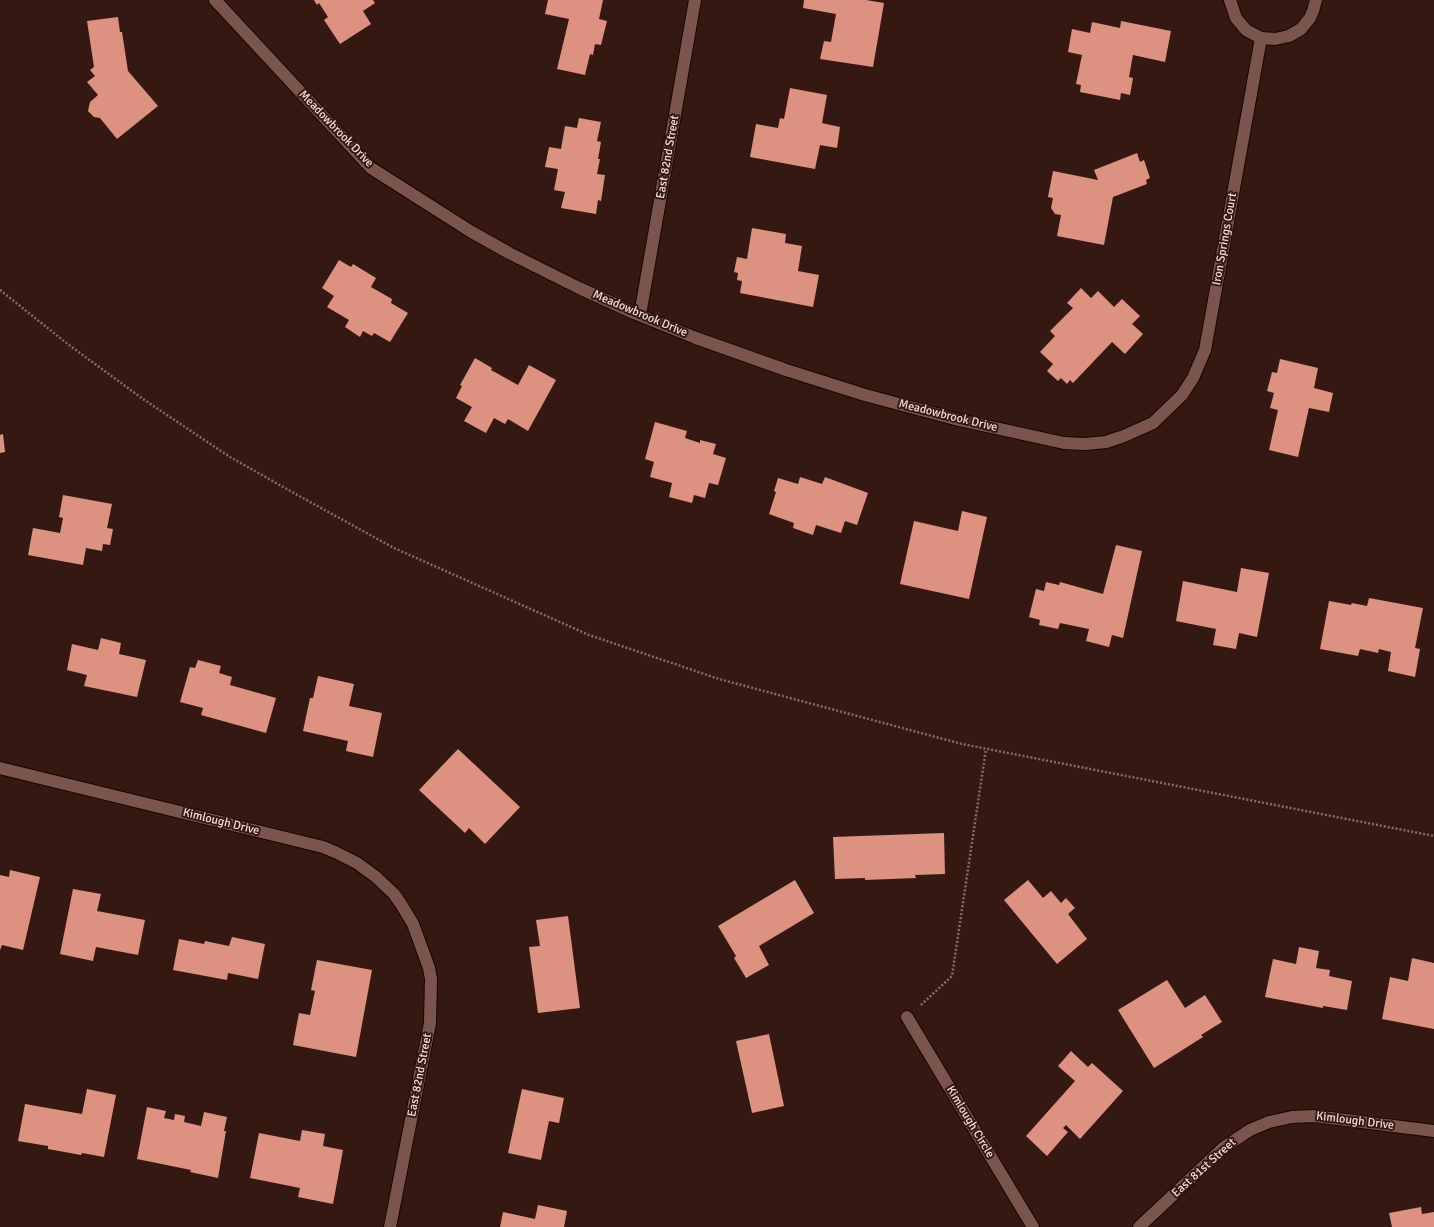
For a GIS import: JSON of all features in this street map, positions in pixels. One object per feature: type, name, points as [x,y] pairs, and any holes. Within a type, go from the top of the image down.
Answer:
[{"type":"street","name":"Meadowbrook Drive","points":[[215,0],[371,168],[470,231],[509,253],[579,288],[640,315],[740,354],[843,388],[959,420],[1056,441],[1086,444],[1106,442],[1153,423]]},
{"type":"street","name":"East 82nd Street","points":[[640,315],[695,0]]},
{"type":"street","points":[[1230,0],[1232,10],[1240,24],[1246,30],[1261,38],[1275,39],[1289,36],[1301,29],[1310,18],[1316,0]]},
{"type":"street","name":"Iron Springs Court","points":[[1153,423],[1182,395],[1193,378],[1205,350],[1261,38]]},
{"type":"street","name":"Kimlough Drive","points":[[0,768],[323,847],[357,863],[376,877],[402,904],[413,924]]},
{"type":"street","name":"East 82nd Street","points":[[390,1227],[430,1023],[431,979],[429,968],[413,924]]},
{"type":"street","name":"Kimlough Circle","points":[[907,1017],[1034,1227]]},
{"type":"street","name":"Kimlough Drive","points":[[1276,1120],[1292,1117],[1314,1116],[1434,1131]]},
{"type":"street","name":"East 81st Street","points":[[1139,1227],[1223,1148],[1250,1130],[1276,1120]]},
{"type":"path","points":[[0,290],[70,346],[143,399],[230,457],[394,548],[589,635],[719,679],[962,744],[1434,836]]},
{"type":"path","points":[[907,1017],[952,976],[986,749]]},
{"type":"building","points":[[314,0],[373,0],[375,3],[363,11],[371,24],[340,44],[324,20],[328,17],[319,3],[317,5]]},
{"type":"building","points":[[548,0],[603,0],[599,19],[607,21],[601,45],[595,44],[593,55],[590,54],[585,75],[557,69],[569,19],[545,14]]},
{"type":"building","points":[[804,0],[866,0],[884,3],[873,67],[820,59],[824,41],[831,42],[836,14],[803,8]]},
{"type":"building","points":[[118,17],[120,32],[122,32],[128,71],[158,106],[117,139],[100,118],[94,117],[88,111],[90,102],[98,95],[87,82],[95,76],[90,70],[94,67],[87,21]]},
{"type":"building","points":[[1121,21],[1171,31],[1165,62],[1133,55],[1129,77],[1133,78],[1130,95],[1121,93],[1120,100],[1080,92],[1081,85],[1076,84],[1082,55],[1068,52],[1072,29],[1090,33],[1092,22],[1120,28]]},
{"type":"building","points":[[790,88],[827,95],[822,123],[840,127],[837,148],[820,145],[815,169],[750,157],[756,124],[778,128],[780,118],[784,119]]},
{"type":"building","points":[[579,118],[601,122],[597,141],[601,142],[597,174],[605,175],[601,201],[598,200],[596,214],[561,208],[565,192],[554,190],[558,169],[545,167],[549,147],[561,149],[565,126],[577,128]]},
{"type":"building","points":[[1137,153],[1140,162],[1144,160],[1150,178],[1146,180],[1147,184],[1113,197],[1104,245],[1057,236],[1061,215],[1055,214],[1051,208],[1053,198],[1048,197],[1053,171],[1098,180],[1094,170]]},
{"type":"building","points":[[752,228],[786,234],[785,243],[802,246],[798,271],[819,275],[813,307],[740,293],[742,281],[737,280],[738,273],[734,272],[737,257],[747,259]]},
{"type":"building","points":[[339,260],[351,267],[353,264],[376,278],[371,287],[392,299],[391,303],[408,313],[390,342],[374,333],[372,336],[363,331],[360,337],[345,327],[349,320],[327,307],[334,296],[322,288]]},
{"type":"building","points":[[1081,288],[1091,298],[1098,291],[1114,307],[1122,299],[1140,316],[1132,324],[1143,334],[1125,354],[1112,342],[1073,383],[1070,380],[1067,384],[1061,378],[1058,381],[1047,371],[1053,364],[1040,352],[1055,336],[1050,331],[1073,308],[1067,303]]},
{"type":"building","points":[[475,358],[492,368],[491,370],[518,385],[529,365],[556,380],[528,431],[508,419],[505,424],[494,418],[486,433],[464,421],[472,407],[456,398],[462,386],[460,385]]},
{"type":"building","points":[[1280,359],[1318,368],[1314,388],[1333,393],[1329,412],[1309,408],[1298,457],[1269,450],[1278,410],[1270,408],[1274,393],[1267,391],[1272,372],[1277,373]]},
{"type":"building","points":[[655,422],[687,431],[685,438],[700,443],[700,440],[716,444],[713,454],[726,458],[718,485],[709,483],[705,498],[694,495],[692,503],[669,497],[672,483],[650,477],[654,462],[645,459]]},
{"type":"building","points":[[3,434],[5,452],[0,453],[0,435]]},
{"type":"building","points":[[800,477],[822,484],[825,477],[868,493],[857,525],[845,521],[841,533],[816,525],[813,535],[793,528],[794,523],[769,514],[776,492],[774,491],[778,478],[798,484]]},
{"type":"building","points":[[63,495],[112,504],[107,528],[113,529],[110,545],[103,544],[102,551],[86,548],[83,565],[28,555],[33,528],[60,533],[63,518],[59,517]]},
{"type":"building","points":[[962,511],[987,517],[969,599],[900,584],[914,521],[958,531]]},
{"type":"building","points":[[1116,545],[1142,551],[1123,638],[1112,635],[1109,647],[1086,641],[1089,629],[1060,623],[1058,629],[1039,625],[1040,620],[1029,617],[1036,589],[1044,591],[1046,582],[1059,585],[1060,582],[1103,594]]},
{"type":"building","points":[[1241,568],[1269,573],[1257,637],[1239,633],[1236,649],[1213,645],[1216,629],[1176,621],[1183,581],[1237,592]]},
{"type":"building","points":[[1369,598],[1423,608],[1415,648],[1420,649],[1415,677],[1388,671],[1391,652],[1379,649],[1378,653],[1360,649],[1358,656],[1320,649],[1329,601],[1367,606]]},
{"type":"building","points":[[101,638],[121,643],[119,654],[146,660],[137,697],[84,686],[87,675],[67,670],[72,644],[98,650]]},
{"type":"building","points":[[198,660],[221,666],[219,673],[232,677],[230,685],[276,698],[266,733],[201,715],[203,708],[180,702],[190,667],[195,668]]},
{"type":"building","points":[[318,676],[354,684],[349,706],[382,713],[373,757],[346,751],[348,741],[303,731],[310,698],[313,698]]},
{"type":"building","points":[[458,749],[520,807],[485,844],[469,828],[465,833],[419,790]]},
{"type":"building","points":[[944,833],[945,874],[915,875],[916,878],[865,880],[865,878],[835,879],[833,837]]},
{"type":"building","points":[[10,870],[40,877],[23,950],[2,945],[0,950],[0,875],[9,877]]},
{"type":"building","points":[[795,880],[814,913],[759,946],[769,965],[746,978],[734,958],[736,956],[718,926]]},
{"type":"building","points":[[1028,880],[1043,898],[1051,891],[1061,903],[1066,898],[1075,908],[1068,914],[1087,939],[1057,964],[1004,900]]},
{"type":"building","points":[[73,889],[101,894],[97,911],[145,920],[138,955],[96,947],[93,961],[60,954]]},
{"type":"building","points":[[568,916],[580,1008],[538,1013],[529,947],[540,946],[536,920]]},
{"type":"building","points":[[232,937],[265,944],[258,979],[228,973],[227,980],[173,970],[179,939],[204,944],[205,941],[229,946]]},
{"type":"building","points":[[1299,947],[1319,951],[1316,968],[1330,970],[1329,976],[1352,981],[1347,1010],[1323,1006],[1323,1008],[1265,997],[1273,959],[1296,964]]},
{"type":"building","points":[[1412,958],[1434,963],[1434,1029],[1382,1019],[1390,977],[1408,981]]},
{"type":"building","points":[[317,960],[372,970],[356,1057],[293,1045],[299,1013],[310,1015],[315,991],[311,990]]},
{"type":"building","points":[[1167,980],[1185,1008],[1205,995],[1222,1022],[1201,1035],[1203,1037],[1154,1068],[1118,1010]]},
{"type":"building","points":[[769,1034],[784,1106],[752,1113],[736,1041]]},
{"type":"building","points":[[1071,1051],[1088,1067],[1092,1063],[1123,1091],[1080,1139],[1066,1125],[1063,1128],[1068,1132],[1047,1156],[1026,1136],[1075,1081],[1058,1066]]},
{"type":"building","points":[[87,1089],[116,1095],[104,1157],[82,1153],[81,1155],[48,1149],[48,1146],[18,1141],[25,1104],[82,1114]]},
{"type":"building","points":[[522,1089],[564,1098],[559,1123],[549,1121],[541,1160],[508,1153]]},
{"type":"building","points":[[147,1107],[166,1111],[164,1118],[174,1120],[175,1114],[185,1116],[184,1122],[201,1126],[204,1112],[227,1117],[218,1178],[190,1172],[191,1170],[137,1159]]},
{"type":"building","points":[[302,1130],[325,1134],[323,1146],[343,1150],[333,1204],[298,1197],[300,1188],[250,1178],[259,1133],[300,1141]]},
{"type":"building","points":[[538,1205],[567,1211],[564,1227],[500,1227],[503,1212],[535,1219]]},
{"type":"building","points":[[1421,1207],[1422,1214],[1434,1212],[1434,1227],[1392,1227],[1389,1213]]}]
